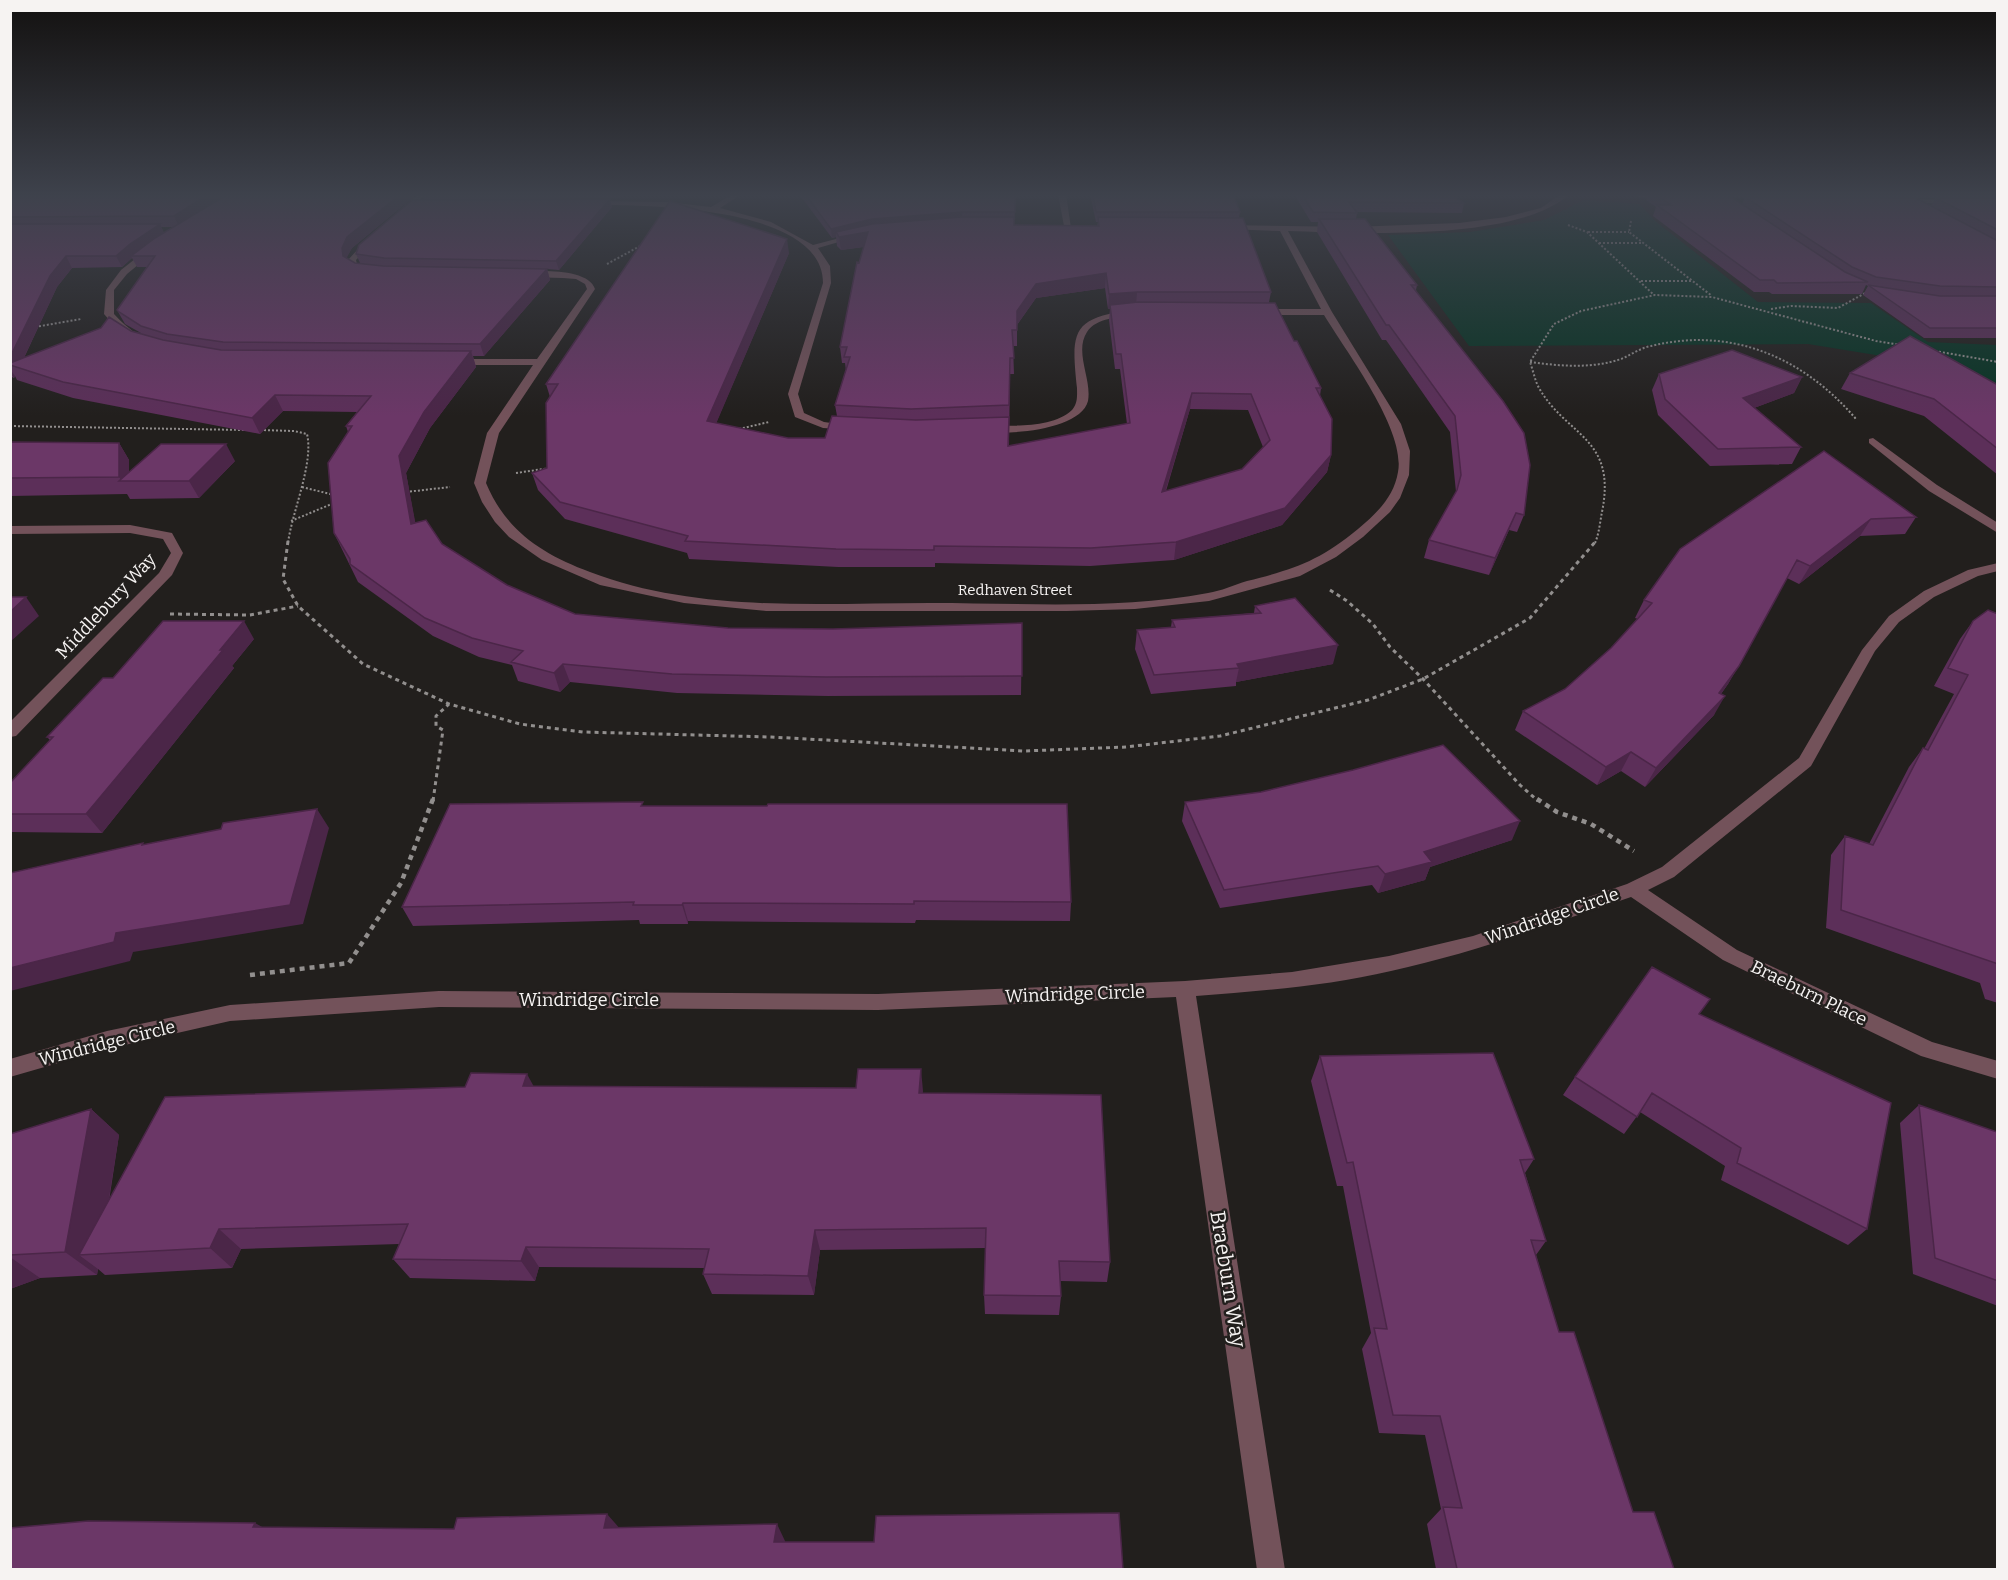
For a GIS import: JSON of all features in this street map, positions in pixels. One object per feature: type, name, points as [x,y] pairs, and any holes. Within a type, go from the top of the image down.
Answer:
[{"type":"street","points":[[130,268],[110,290],[109,314],[122,329],[138,338]]},
{"type":"street","points":[[358,268],[380,272]]},
{"type":"street","points":[[827,268],[827,283],[793,394],[799,415],[822,425],[857,428]]},
{"type":"street","name":"Redhaven Street","points":[[480,483],[495,515],[525,545],[546,559],[605,582],[672,598],[776,606],[1104,607],[1205,598],[1300,571],[1352,542],[1391,506],[1404,480],[1406,465],[1403,439],[1396,424],[1327,312],[1303,268]]},
{"type":"street","points":[[480,483],[493,434],[591,289],[589,283],[575,277],[511,273]]},
{"type":"street","points":[[972,429],[1019,428],[1059,421],[1072,416],[1080,408],[1083,399],[1078,340],[1085,325],[1102,316],[1136,312]]},
{"type":"street","points":[[1244,312],[1327,312]]},
{"type":"street","points":[[446,362],[540,362]]},
{"type":"street","points":[[1873,441],[1934,488],[1998,529]]},
{"type":"street","name":"Middlebury Way","points":[[10,530],[130,529],[168,536],[177,553],[165,575],[10,732]]},
{"type":"street","name":"Windridge Circle","points":[[10,1068],[107,1040],[230,1013],[439,999],[878,1002],[1185,989],[1292,980],[1389,964],[1473,943],[1633,889],[1668,872],[1805,762],[1869,650],[1894,619],[1929,594],[1973,573],[1998,567]]},
{"type":"street","name":"Braeburn Place","points":[[1633,889],[1730,955],[1928,1050],[1998,1071]]},
{"type":"street","name":"Braeburn Way","points":[[1185,989],[1272,1569]]},
{"type":"path","points":[[575,277],[594,268]]},
{"type":"path","points":[[1625,268],[1655,295]]},
{"type":"path","points":[[1676,268],[1712,297]]},
{"type":"path","points":[[1640,281],[1693,281]]},
{"type":"path","points":[[1767,310],[1791,306],[1838,308],[1868,291]]},
{"type":"path","points":[[1530,362],[1554,324],[1581,311],[1655,295],[1712,297],[1876,340],[1910,346]]},
{"type":"path","points":[[32,328],[109,314]]},
{"type":"path","points":[[1530,362],[1575,366],[1602,363],[1623,358],[1650,345],[1674,341],[1708,341],[1766,350],[1788,360],[1822,384],[1845,404],[1873,441]]},
{"type":"path","points":[[1932,350],[1998,362]]},
{"type":"path","points":[[10,426],[294,431],[307,434],[309,442],[302,487],[291,521],[283,579],[298,606],[363,664],[449,704],[520,724],[583,732],[771,737],[1024,751],[1125,747],[1221,736],[1368,699],[1423,679],[1530,618],[1596,541],[1605,496],[1600,459],[1587,440],[1558,412],[1539,387],[1530,362]]},
{"type":"path","points":[[731,431],[799,415]]},
{"type":"path","points":[[401,493],[480,483],[508,475],[554,468]]},
{"type":"path","points":[[302,487],[335,496]]},
{"type":"path","points":[[291,521],[335,503]]},
{"type":"path","points":[[1300,571],[1347,601],[1374,624],[1390,647],[1423,679],[1520,785],[1540,802],[1557,812],[1591,824],[1668,872]]},
{"type":"path","points":[[127,614],[250,615],[298,606]]},
{"type":"path","points":[[247,975],[350,963],[401,883],[435,795],[443,730],[435,726],[436,716],[449,704]]},
{"type":"green space","points":[[1412,268],[1715,268],[1758,302],[1871,303],[1928,342],[1997,345],[1997,393],[1888,357],[1808,344],[1469,346]]},
{"type":"building","points":[[10,268],[57,268],[50,276],[10,357]]},
{"type":"building","points":[[147,268],[547,269],[480,344],[223,342],[167,334],[141,326],[117,310]]},
{"type":"building","points":[[625,268],[774,268],[707,421],[788,438],[825,438],[832,416],[916,420],[1009,417],[1008,446],[1130,423],[1121,354],[1116,354],[1110,305],[1138,302],[1275,303],[1321,388],[1316,388],[1332,419],[1331,455],[1285,508],[1176,542],[1091,548],[934,546],[934,550],[836,549],[685,541],[688,536],[560,502],[532,473],[547,468],[546,403],[558,384],[546,384]],"holes":[[[1192,393],[1251,394],[1270,440],[1242,469],[1162,492]]]},
{"type":"building","points":[[856,268],[1262,268],[1271,292],[1109,294],[1106,273],[1036,284],[1017,311],[1017,330],[1012,330],[1014,358],[1010,358],[1009,405],[911,409],[835,405],[850,357],[844,357],[847,347],[840,347]]},
{"type":"building","points":[[1350,268],[1403,268],[1417,285],[1411,285],[1503,401],[1524,433],[1530,465],[1524,515],[1516,513],[1495,558],[1429,540],[1457,490],[1461,475],[1455,416],[1389,325],[1386,325]]},
{"type":"building","points":[[1743,268],[1839,268],[1868,282],[1777,283],[1774,280],[1760,280]]},
{"type":"building","points":[[1854,268],[1998,268],[1998,287],[1940,286],[1876,277]]},
{"type":"building","points":[[1868,285],[1940,296],[1998,296],[1998,328],[1930,328]]},
{"type":"building","points":[[109,317],[131,331],[163,340],[221,350],[471,351],[424,412],[399,456],[411,524],[426,520],[442,544],[507,585],[575,614],[728,628],[833,629],[1022,623],[1022,676],[826,677],[672,674],[563,664],[554,673],[511,662],[523,651],[472,638],[425,618],[350,564],[350,559],[334,533],[328,463],[352,426],[346,426],[371,396],[275,395],[252,418],[63,382],[10,365],[10,363],[101,328]]},
{"type":"building","points":[[1910,336],[1998,385],[1998,449],[1934,399],[1850,373]]},
{"type":"building","points":[[1732,350],[1802,377],[1743,398],[1801,447],[1718,449],[1665,399],[1659,374]]},
{"type":"building","points":[[10,442],[119,443],[119,477],[10,478]]},
{"type":"building","points":[[161,444],[226,444],[189,481],[119,481]]},
{"type":"building","points":[[1824,451],[1916,517],[1871,519],[1810,566],[1797,560],[1739,666],[1719,693],[1725,696],[1656,768],[1631,752],[1606,767],[1523,711],[1565,689],[1611,648],[1652,603],[1644,600],[1680,549]]},
{"type":"building","points":[[10,597],[26,597],[10,612]]},
{"type":"building","points":[[1295,598],[1338,645],[1237,664],[1239,668],[1154,675],[1137,630],[1175,627],[1172,620],[1261,613],[1255,606]]},
{"type":"building","points":[[1988,610],[1998,614],[1998,964],[1841,910],[1845,836],[1873,845],[1923,748],[1928,750],[1968,675],[1948,668],[1973,621]]},
{"type":"building","points":[[163,621],[244,621],[220,650],[223,650],[86,814],[10,814],[10,783],[53,737],[47,737],[103,678],[113,678]]},
{"type":"building","points":[[1443,745],[1520,821],[1424,852],[1432,862],[1385,874],[1378,866],[1224,890],[1185,802],[1261,792]]},
{"type":"building","points":[[643,802],[641,806],[1067,804],[1071,902],[914,901],[914,904],[683,903],[682,905],[633,905],[634,902],[402,907],[450,804]]},
{"type":"building","points":[[317,809],[290,905],[116,933],[114,942],[10,968],[10,873],[143,843],[142,845],[221,829],[223,823]]},
{"type":"building","points":[[1652,967],[1710,999],[1699,1014],[1891,1103],[1867,1229],[1737,1163],[1741,1148],[1652,1093],[1637,1117],[1575,1077]]},
{"type":"building","points":[[1493,1053],[1534,1159],[1520,1160],[1546,1241],[1531,1240],[1559,1332],[1574,1332],[1633,1512],[1654,1512],[1674,1569],[1457,1569],[1443,1507],[1462,1508],[1440,1416],[1393,1415],[1374,1328],[1387,1329],[1353,1162],[1347,1163],[1320,1056]]},
{"type":"building","points":[[858,1069],[921,1069],[919,1093],[1101,1095],[1110,1262],[1059,1261],[1061,1296],[984,1295],[986,1228],[815,1230],[808,1276],[703,1274],[709,1249],[526,1247],[521,1261],[393,1259],[408,1224],[219,1229],[210,1248],[79,1255],[165,1097],[465,1087],[471,1073],[527,1074],[523,1086],[856,1088]]},
{"type":"building","points":[[1919,1105],[1997,1132],[1998,1281],[1935,1258]]},
{"type":"building","points":[[91,1109],[65,1252],[10,1255],[10,1134]]},
{"type":"building","points":[[1119,1513],[1123,1569],[10,1569],[10,1528],[88,1521],[255,1523],[253,1527],[454,1529],[457,1518],[607,1514],[604,1528],[777,1524],[774,1542],[874,1542],[876,1516]]}]
